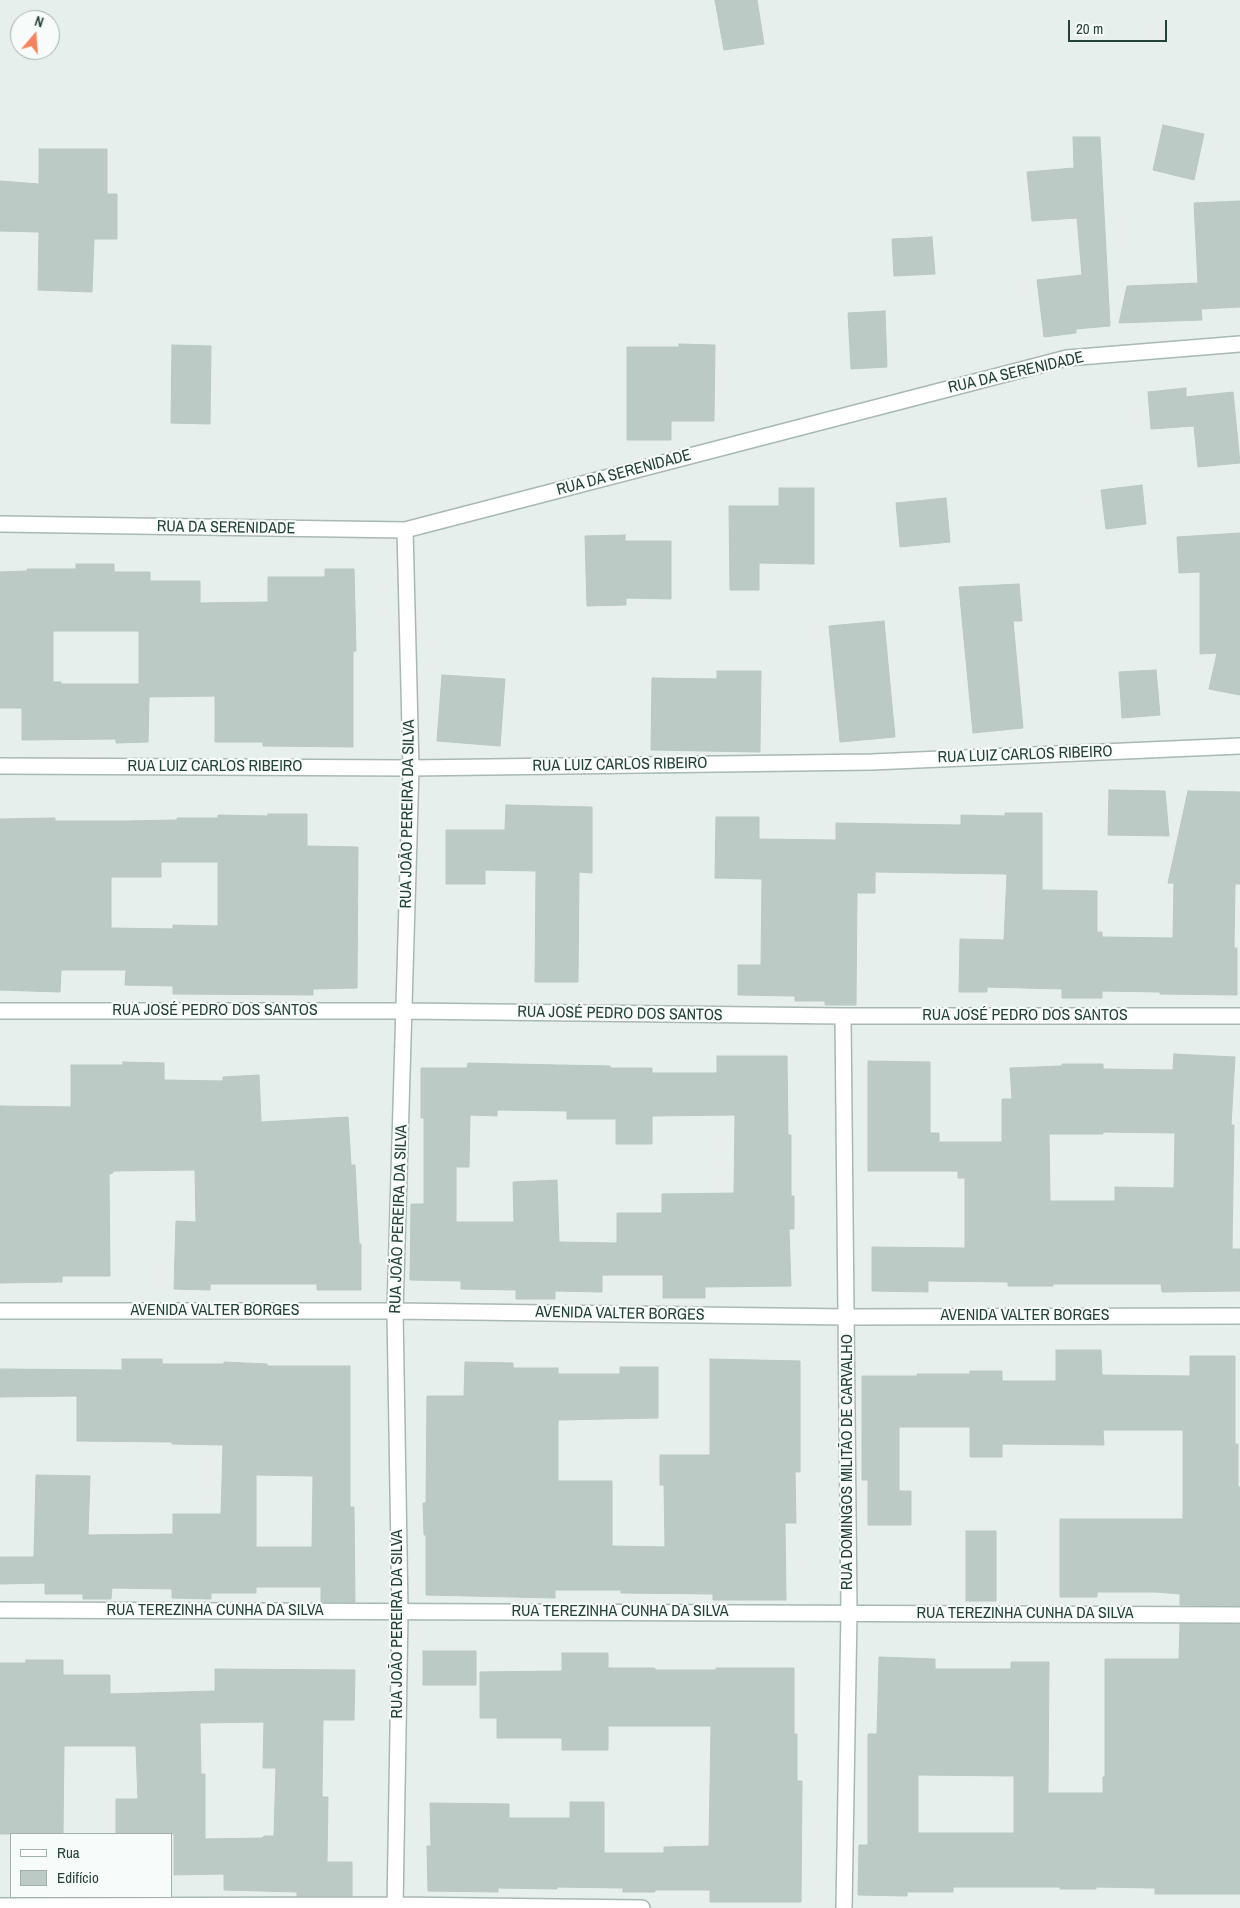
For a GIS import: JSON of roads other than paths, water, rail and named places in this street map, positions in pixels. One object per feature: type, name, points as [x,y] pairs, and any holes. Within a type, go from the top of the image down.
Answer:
[{"type":"street","name":"RUA DA SERENIDADE","points":[[0,524],[404,530],[1067,358],[1240,344]]},
{"type":"street","name":"RUA JOÃO PEREIRA DA SILVA","points":[[395,1907],[400,1612],[396,1311],[411,768],[404,530]]},
{"type":"street","name":"RUA LUIZ CARLOS RIBEIRO","points":[[0,766],[411,768],[872,762],[1240,746]]},
{"type":"street","name":"RUA JOSÉ PEDRO DOS SANTOS","points":[[0,1012],[405,1011],[843,1016],[1240,1016]]},
{"type":"street","name":"RUA DOMINGOS MILITÃO DE CARVALHO","points":[[843,1016],[849,1612],[844,1908]]},
{"type":"street","name":"AVENIDA VALTER BORGES","points":[[0,1311],[396,1311],[847,1317],[1240,1316]]},
{"type":"street","name":"RUA TEREZINHA CUNHA DA SILVA","points":[[0,1610],[1240,1615]]},
{"type":"street","points":[[0,1906],[642,1908]]}]
